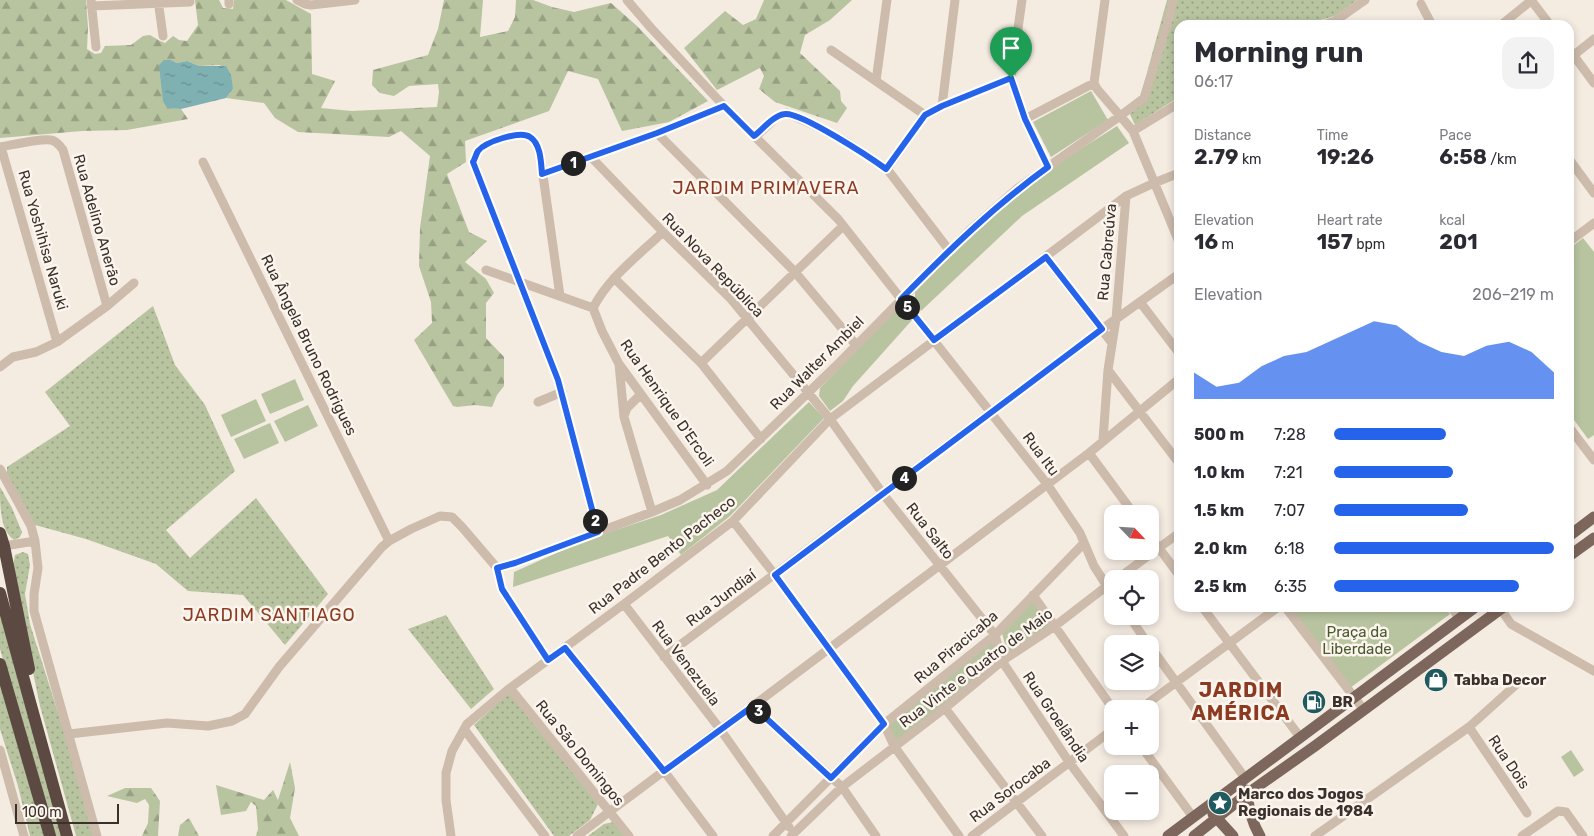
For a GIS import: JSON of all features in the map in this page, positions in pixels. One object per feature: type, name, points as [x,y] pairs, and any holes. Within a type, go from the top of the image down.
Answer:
[{"type":"highway","points":[[2,540],[32,684],[37,726]]},
{"type":"highway","points":[[0,593],[68,836]]},
{"type":"highway","points":[[0,664],[50,836]]},
{"type":"main road","points":[[1574,532],[1594,517]]},
{"type":"main road","points":[[1574,552],[1594,538]]},
{"type":"main road","points":[[1168,836],[1468,612]]},
{"type":"main road","points":[[1194,836],[1218,819],[1247,794],[1364,710],[1486,612]]},
{"type":"main road","points":[[1244,778],[1253,824],[1260,836]]},
{"type":"main road","points":[[1207,807],[1233,836]]},
{"type":"street","points":[[299,1],[311,5],[355,0]]},
{"type":"street","name":"Rua Itu","points":[[627,0],[724,106],[843,226],[1047,484],[1080,533],[1094,566],[1104,578]]},
{"type":"street","points":[[876,81],[888,0]]},
{"type":"street","points":[[942,106],[955,0]]},
{"type":"street","points":[[1022,0],[1011,78],[1025,119],[1048,167]]},
{"type":"street","points":[[1105,0],[1094,83],[1132,131],[1174,230]]},
{"type":"street","name":"Rua Walter Ambiel","points":[[497,568],[652,512],[680,500],[727,471],[808,393],[949,250],[1011,194],[1144,98],[1173,0]]},
{"type":"street","points":[[1336,20],[1365,0]]},
{"type":"street","points":[[1507,20],[1532,0],[1546,20]]},
{"type":"street","points":[[158,1],[163,36]]},
{"type":"street","points":[[96,47],[91,3],[190,2]]},
{"type":"street","points":[[1420,4],[1429,20]]},
{"type":"street","points":[[1574,52],[1594,39]]},
{"type":"street","points":[[831,50],[925,115]]},
{"type":"street","points":[[1574,59],[1594,83]]},
{"type":"street","points":[[886,169],[925,115],[942,106],[1011,78]]},
{"type":"street","points":[[1025,119],[1094,83]]},
{"type":"street","points":[[542,174],[657,133],[724,106]]},
{"type":"street","points":[[1132,131],[1174,106]]},
{"type":"street","points":[[754,136],[778,116],[787,113],[848,143],[886,169],[949,250]]},
{"type":"street","points":[[657,133],[795,272],[856,345]]},
{"type":"street","points":[[560,296],[540,154],[536,143],[530,137],[521,135],[500,139],[486,145],[478,151],[473,162],[562,392],[598,532]]},
{"type":"street","name":"Rua Adelino Anerão","points":[[0,147],[48,140],[57,143],[63,150],[107,306]]},
{"type":"street","name":"Rua Yoshihisa Naruki","points":[[0,147],[58,342]]},
{"type":"street","name":"Rua Nova República","points":[[591,157],[730,298],[830,419]]},
{"type":"street","name":"Rua Ângela Bruno Rodrigues","points":[[203,162],[389,541]]},
{"type":"street","points":[[1574,166],[1594,193]]},
{"type":"street","name":"Rua Padre Bento Pacheco","points":[[451,831],[446,800],[446,773],[452,752],[467,724],[510,688],[733,521],[830,419],[1126,196],[1174,175]]},
{"type":"street","name":"Rua Cabreúva","points":[[1103,440],[1108,370],[1116,319],[1126,196]]},
{"type":"street","points":[[1574,238],[1594,223]]},
{"type":"street","points":[[701,363],[843,226]]},
{"type":"street","points":[[486,270],[593,308],[598,297],[614,278],[663,232]]},
{"type":"street","points":[[1046,257],[1112,343]]},
{"type":"street","points":[[614,278],[701,363],[761,439]]},
{"type":"street","name":"Rua Jundiaí","points":[[664,657],[991,411],[1174,278]]},
{"type":"street","points":[[0,367],[13,357],[36,352],[58,342],[107,306],[134,282]]},
{"type":"street","points":[[1140,302],[1174,346]]},
{"type":"street","name":"Rua Henrique D'Ercoli","points":[[593,308],[602,331],[619,364],[707,484]]},
{"type":"street","points":[[619,364],[624,417],[652,512]]},
{"type":"street","points":[[1108,370],[1174,457]]},
{"type":"street","points":[[577,836],[1047,484],[1174,383]]},
{"type":"street","points":[[538,402],[562,392]]},
{"type":"street","points":[[624,417],[628,408],[641,394]]},
{"type":"street","name":"Rua Salto","points":[[830,419],[883,494],[995,635],[1002,662]]},
{"type":"street","points":[[1574,433],[1594,460]]},
{"type":"street","points":[[1586,449],[1594,443]]},
{"type":"street","points":[[1089,452],[1127,505]]},
{"type":"street","points":[[0,469],[31,526],[35,541],[38,568],[34,594],[34,611],[97,836]]},
{"type":"street","points":[[69,734],[167,723],[208,726],[232,721],[245,714],[279,667],[382,547],[389,541],[440,516],[452,517],[497,568],[502,589],[548,660]]},
{"type":"street","points":[[733,521],[884,724],[894,746],[959,836]]},
{"type":"street","points":[[1174,537],[1159,548],[1174,568]]},
{"type":"street","points":[[2,540],[35,541]]},
{"type":"street","name":"Rua Piracicaba","points":[[884,724],[995,635],[1084,544]]},
{"type":"street","points":[[1129,570],[1143,560]]},
{"type":"street","name":"Rua Vinte e Quatro de Maio","points":[[793,835],[842,787],[894,746],[1002,662],[1104,592]]},
{"type":"street","points":[[1033,596],[1107,700]]},
{"type":"street","name":"Rua Venezuela","points":[[624,604],[720,730],[793,835]]},
{"type":"street","points":[[1206,612],[1300,737]]},
{"type":"street","points":[[1152,700],[1271,612]]},
{"type":"street","points":[[1289,612],[1364,710]]},
{"type":"street","points":[[1455,612],[1460,618]]},
{"type":"street","points":[[1504,612],[1511,624],[1594,671]]},
{"type":"street","points":[[565,648],[664,771],[713,836]]},
{"type":"street","points":[[1159,659],[1244,778]]},
{"type":"street","name":"Rua Groelândia","points":[[1002,662],[1069,762],[1124,836]]},
{"type":"street","points":[[1315,836],[1469,727],[1519,682]]},
{"type":"street","name":"Rua São Domingos","points":[[510,688],[629,836]]},
{"type":"street","points":[[753,706],[842,787],[876,836]]},
{"type":"street","points":[[945,708],[1042,836]]},
{"type":"street","name":"Rua Vinte e Quatro de Maio","points":[[773,836],[884,724]]},
{"type":"street","name":"Rua Dois","points":[[1469,727],[1527,813]]},
{"type":"street","points":[[464,729],[546,836]]},
{"type":"street","name":"Rua Sorocaba","points":[[972,836],[1104,736]]},
{"type":"street","points":[[0,750],[24,836]]},
{"type":"street","points":[[1148,755],[1193,817]]},
{"type":"street","points":[[1522,836],[1558,811],[1562,811],[1566,812],[1583,836]]},
{"type":"street","points":[[451,831],[458,836]]},
{"type":"green space","points":[[0,0],[86,0],[87,49],[95,54],[101,53],[105,46],[131,45],[143,36],[150,35],[165,43],[173,36],[179,40],[187,41],[198,25],[195,0],[219,0],[223,8],[233,9],[234,0],[286,0],[311,14],[312,74],[335,81],[321,108],[351,111],[437,107],[438,84],[409,86],[394,96],[380,93],[372,85],[373,70],[428,55],[438,29],[444,0],[483,0],[480,37],[508,31],[515,17],[516,0],[533,0],[574,12],[611,3],[637,26],[708,101],[669,122],[622,131],[598,79],[568,71],[549,111],[465,141],[466,162],[447,174],[469,232],[487,241],[465,262],[486,279],[494,293],[486,303],[486,338],[504,357],[504,386],[497,395],[492,407],[475,405],[457,407],[453,406],[414,340],[432,323],[431,302],[419,266],[420,228],[430,156],[401,131],[389,137],[298,132],[275,118],[264,103],[226,98],[233,89],[220,65],[199,66],[187,61],[177,63],[171,60],[167,108],[181,109],[188,119],[127,130],[82,131],[0,138]]},
{"type":"green space","points":[[764,0],[852,0],[830,20],[805,35],[800,53],[840,91],[841,101],[847,108],[837,123],[775,102],[759,89],[764,76],[760,68],[717,90],[684,48],[725,11],[743,25],[756,19]]},
{"type":"green space","points":[[1167,0],[1357,0],[1335,16],[1320,20],[1174,20],[1174,100],[1135,125],[1127,108],[1140,98]]},
{"type":"green space","points":[[1091,91],[1108,120],[1051,157],[1033,122]]},
{"type":"green space","points":[[1117,126],[1129,143],[1022,216],[921,311],[915,300],[915,291],[976,229],[1040,176]]},
{"type":"green space","points":[[1583,238],[1594,252],[1594,435],[1588,439],[1574,420],[1574,245]]},
{"type":"green space","points":[[153,306],[175,365],[205,405],[235,471],[166,530],[190,558],[256,498],[328,594],[285,645],[243,595],[188,591],[156,564],[86,539],[35,525],[7,474],[7,467],[70,426],[45,392]]},
{"type":"green space","points":[[904,308],[913,319],[853,386],[843,401],[830,411],[819,396],[820,388],[897,309]]},
{"type":"green space","points":[[295,379],[304,400],[270,414],[261,394]]},
{"type":"green space","points":[[256,399],[266,421],[231,437],[221,415]]},
{"type":"green space","points":[[809,402],[824,418],[730,516],[681,555],[668,536],[513,587],[514,572],[583,541],[661,515],[717,490]]},
{"type":"green space","points":[[308,405],[318,426],[285,442],[274,421]]},
{"type":"green space","points":[[270,423],[279,443],[244,459],[234,439]]},
{"type":"green space","points":[[0,487],[12,508],[22,532],[20,537],[14,540],[9,536],[3,524]]},
{"type":"green space","points":[[23,552],[28,554],[30,565],[25,594],[30,624],[72,757],[93,836],[76,836],[40,706],[12,572],[15,555]]},
{"type":"green space","points":[[1033,595],[1055,626],[1009,658],[1001,630]]},
{"type":"green space","points":[[0,605],[63,836],[54,836],[0,649]]},
{"type":"green space","name":"Praça da Liberdade","points":[[1294,612],[1448,612],[1450,614],[1350,688]]},
{"type":"green space","points":[[446,615],[494,689],[471,709],[408,629]]},
{"type":"green space","points":[[995,635],[1002,661],[894,746],[884,724]]},
{"type":"green space","points":[[0,680],[44,836],[30,836],[18,786],[0,729]]},
{"type":"green space","points":[[509,693],[598,804],[590,820],[569,836],[554,836],[474,725]]},
{"type":"green space","points":[[1571,750],[1584,770],[1574,777],[1561,757]]},
{"type":"green space","points":[[290,762],[295,788],[290,818],[299,836],[256,836],[258,829],[256,806],[251,802],[246,811],[221,815],[216,785],[264,800],[273,790],[278,800]]},
{"type":"green space","points":[[125,788],[151,788],[160,801],[158,836],[142,836],[148,823],[149,805],[145,799],[137,803],[107,796]]},
{"type":"green space","points":[[189,818],[199,836],[178,836],[180,825]]},
{"type":"green space","points":[[613,822],[624,836],[588,836],[604,824]]},
{"type":"water","points":[[164,60],[171,60],[177,63],[187,61],[199,66],[226,66],[231,75],[233,89],[226,98],[181,109],[167,108],[163,101],[159,65]]},
{"type":"place","name":"Tabba Decor","points":[[1436,680]]},
{"type":"place","name":"BR","points":[[1314,702]]},
{"type":"place","name":"Marco dos Jogos Regionais de 1984","points":[[1220,803]]},
{"type":"district","name":"JARDIM PRIMAVERA","points":[[766,188]]},
{"type":"district","name":"JARDIM SANTIAGO","points":[[269,615]]},
{"type":"district","name":"JARDIM AMÉRICA","points":[[1241,702]]},
{"type":"route","points":[[1011,78],[1025,119],[1048,167],[1018,188],[969,231],[901,299],[934,340],[1046,257],[1102,329],[775,575],[884,724],[831,778],[753,706],[664,771],[565,648],[548,660],[502,589],[497,568],[598,532],[558,380],[473,162],[478,151],[500,139],[521,135],[530,137],[536,143],[540,154],[542,174],[657,133],[724,106],[754,136],[778,116],[787,113],[848,143],[886,169],[925,115],[942,106],[1011,78]]}]
